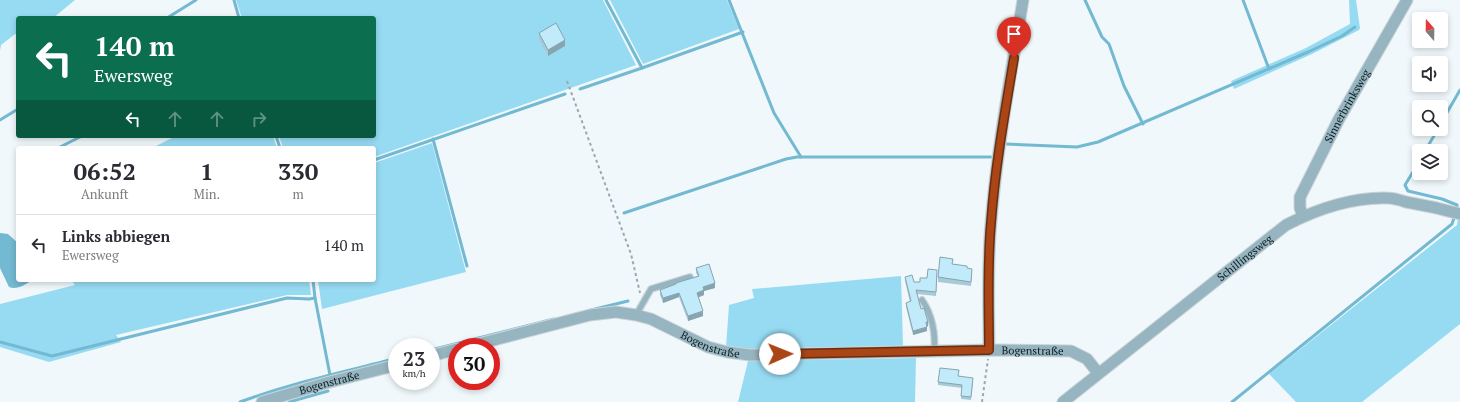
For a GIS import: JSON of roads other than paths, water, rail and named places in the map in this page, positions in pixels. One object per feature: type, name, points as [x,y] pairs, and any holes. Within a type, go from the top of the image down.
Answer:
[{"type":"street","points":[[989,350],[989,251],[991,222],[1000,144],[1023,0]]},
{"type":"street","name":"Sinnerbrinksweg","points":[[1304,216],[1300,208],[1300,197],[1339,119],[1407,0]]},
{"type":"street","name":"Schillingsweg","points":[[1062,402],[1286,225],[1304,216],[1337,204],[1363,199],[1388,198],[1431,206],[1460,214]]},
{"type":"street","name":"Bogenstraße","points":[[500,338],[590,315],[616,312],[651,319],[708,347],[727,352],[750,355],[989,350],[1071,351],[1087,359],[1098,373]]},
{"type":"street","name":"Bogenstraße","points":[[262,402],[326,383],[388,367]]},
{"type":"lane","points":[[636,315],[651,289],[690,277]]},
{"type":"lane","points":[[922,300],[928,308],[935,340],[934,352]]},
{"type":"waterway","points":[[170,16],[196,0]]},
{"type":"waterway","points":[[234,0],[238,16]]},
{"type":"waterway","points":[[606,0],[642,68],[743,32]]},
{"type":"waterway","points":[[729,0],[774,113],[801,157]]},
{"type":"waterway","points":[[1085,0],[1102,37],[1109,44],[1124,86],[1143,124]]},
{"type":"waterway","points":[[1243,0],[1269,69]]},
{"type":"waterway","points":[[1005,144],[1077,147],[1098,142],[1308,52],[1342,36],[1355,27]]},
{"type":"waterway","points":[[580,89],[642,68]]},
{"type":"waterway","points":[[1448,111],[1460,90]]},
{"type":"waterway","points":[[376,159],[565,94]]},
{"type":"waterway","points":[[0,120],[16,110]]},
{"type":"waterway","points":[[1429,144],[1434,136]]},
{"type":"waterway","points":[[62,146],[78,138]]},
{"type":"waterway","points":[[277,138],[279,146]]},
{"type":"waterway","points":[[433,139],[467,266]]},
{"type":"waterway","points":[[624,213],[786,159],[797,157],[991,157]]},
{"type":"waterway","points":[[1412,174],[1405,185],[1408,191],[1442,199],[1457,205],[1457,207]]},
{"type":"waterway","points":[[1232,402],[1452,224],[1454,218]]},
{"type":"waterway","points":[[313,282],[330,375]]},
{"type":"waterway","points":[[0,342],[52,356],[287,298],[315,298]]},
{"type":"waterway","points":[[591,310],[628,301]]},
{"type":"waterway","points":[[440,348],[554,319]]},
{"type":"waterway","points":[[240,402],[298,383],[388,360]]},
{"type":"waterway","points":[[289,402],[328,391]]}]
